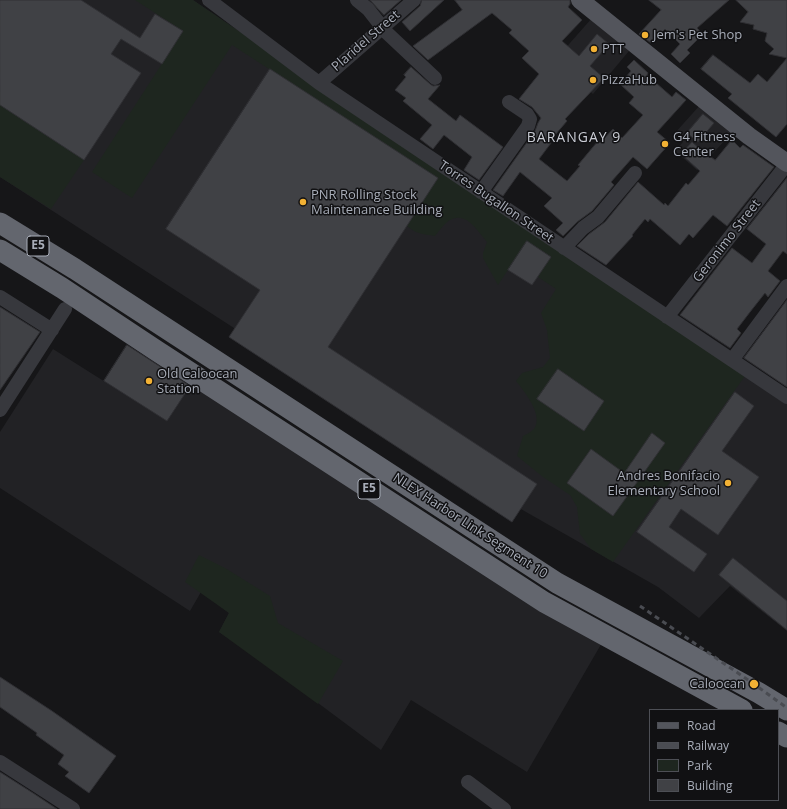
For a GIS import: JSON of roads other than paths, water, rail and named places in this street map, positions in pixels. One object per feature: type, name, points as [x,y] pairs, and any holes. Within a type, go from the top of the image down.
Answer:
[{"type":"highway","points":[[0,217],[75,269]]},
{"type":"highway","name":"NLEX Harbor Link Segment 10","points":[[0,224],[75,269],[557,583],[759,693],[787,710]]},
{"type":"highway","name":"NLEX Harbor Link Segment 10","points":[[0,250],[62,288],[544,602],[740,709]]},
{"type":"highway","points":[[0,256],[62,288]]},
{"type":"main road","points":[[580,0],[749,136],[787,164]]},
{"type":"street","name":"Torres Bugallon Street","points":[[209,0],[319,83],[787,397]]},
{"type":"street","points":[[357,0],[368,9],[383,28],[435,78]]},
{"type":"street","name":"Plaridel Street","points":[[319,83],[414,0]]},
{"type":"street","points":[[481,192],[528,126],[530,119],[527,114],[509,102]]},
{"type":"street","name":"Geronimo Street","points":[[667,317],[787,164]]},
{"type":"street","points":[[564,248],[583,228],[598,217],[635,173]]},
{"type":"street","points":[[732,360],[787,286]]},
{"type":"street","points":[[0,297],[52,330]]},
{"type":"street","points":[[0,410],[65,309]]},
{"type":"street","points":[[0,762],[73,809]]},
{"type":"street","points":[[468,782],[504,809]]},
{"type":"railway","points":[[640,606],[787,708]]},
{"type":"place","name":"Jem's Pet Shop","points":[[645,35]]},
{"type":"place","name":"PTT","points":[[594,49]]},
{"type":"place","name":"PizzaHub","points":[[593,80]]},
{"type":"place","name":"G4 Fitness Center","points":[[665,144]]},
{"type":"place","name":"PNR Rolling Stock Maintenance Building","points":[[303,202]]},
{"type":"place","name":"Old Caloocan Station","points":[[149,381]]},
{"type":"place","name":"Andres Bonifacio Elementary School","points":[[728,483]]},
{"type":"place","name":"Caloocan","points":[[754,684]]},
{"type":"district","name":"BARANGAY 9","points":[[574,138]]}]
